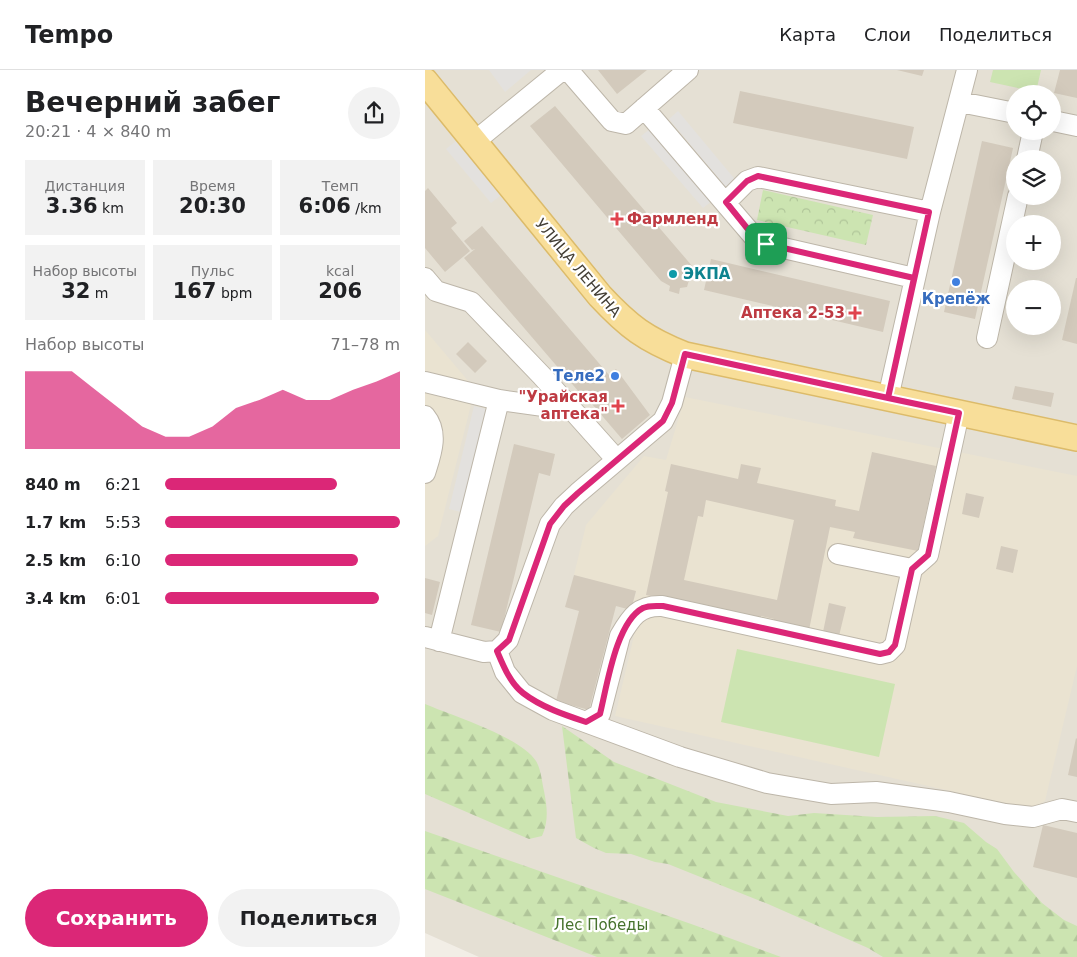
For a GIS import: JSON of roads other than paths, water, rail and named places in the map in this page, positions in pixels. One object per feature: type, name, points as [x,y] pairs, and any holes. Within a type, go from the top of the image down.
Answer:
[{"type":"main road","name":"УЛИЦА ЛЕНИНА","points":[[425,81],[600,296],[623,321],[649,339],[685,354],[1077,438]]},
{"type":"lane","points":[[474,142],[561,70]]},
{"type":"lane","points":[[568,70],[612,121],[626,124],[688,70]]},
{"type":"lane","points":[[888,398],[929,212],[960,102],[967,70]]},
{"type":"lane","points":[[960,102],[1006,111]]},
{"type":"lane","points":[[644,108],[755,238],[766,244],[914,278]]},
{"type":"lane","points":[[1061,123],[1077,126]]},
{"type":"lane","points":[[726,202],[747,181],[758,176],[929,212]]},
{"type":"lane","points":[[987,338],[1016,205]]},
{"type":"lane","points":[[425,278],[436,291],[471,302],[542,376],[617,460]]},
{"type":"lane","points":[[542,376],[505,401],[432,639],[484,652],[497,651],[509,640],[550,524],[564,506],[663,421],[672,403],[685,354]]},
{"type":"lane","points":[[425,382],[505,401],[572,410]]},
{"type":"lane","points":[[586,722],[600,714],[620,636],[626,625],[641,609],[647,606],[663,606],[880,654],[889,652],[895,645],[912,569],[928,555],[959,413]]},
{"type":"lane","points":[[425,416],[433,429],[433,438],[425,473]]},
{"type":"lane","points":[[838,554],[912,569]]},
{"type":"lane","points":[[497,651],[505,672],[522,693],[553,710],[680,757],[767,783],[831,794],[876,792],[949,802],[1005,814],[1033,816],[1069,810]]},
{"type":"place","name":"Фармленд","points":[[617,219]]},
{"type":"place","name":"ЭКПА","points":[[673,274]]},
{"type":"place","name":"Крепёж","points":[[956,282]]},
{"type":"place","name":"Аптека 2-53","points":[[855,313]]},
{"type":"place","name":"Теле2","points":[[615,376]]},
{"type":"place","name":"\"Урайская аптека\"","points":[[618,406]]},
{"type":"park label","name":"Лес Победы","points":[[601,925]]}]
